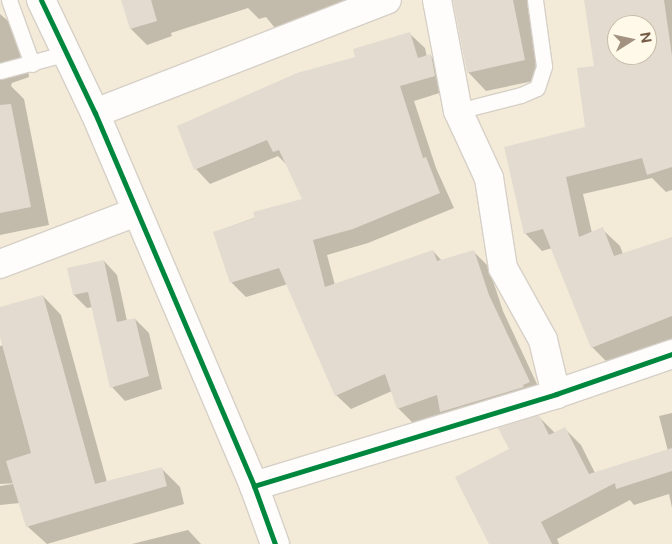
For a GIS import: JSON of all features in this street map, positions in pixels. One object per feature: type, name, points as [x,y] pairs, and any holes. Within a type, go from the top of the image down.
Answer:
[{"type":"street","points":[[41,0],[68,53],[95,113],[254,486],[275,544]]},
{"type":"street","points":[[95,113],[387,0]]},
{"type":"street","points":[[437,0],[458,111],[490,178],[503,268],[542,340],[556,394]]},
{"type":"street","points":[[0,264],[136,212]]},
{"type":"street","points":[[254,486],[556,394],[672,354]]},
{"type":"lane","points":[[10,0],[32,64]]},
{"type":"lane","points":[[458,111],[522,95],[537,88],[544,66],[535,0]]},
{"type":"lane","points":[[0,71],[68,53]]},
{"type":"shaded area","points":[[0,0],[672,0],[672,544],[0,544]]},
{"type":"building","points":[[121,0],[151,0],[157,21],[130,29]]},
{"type":"building","points":[[453,0],[513,0],[525,60],[467,73]]},
{"type":"building","points":[[584,0],[664,0],[672,56],[672,167],[647,175],[642,158],[566,177],[579,237],[603,227],[614,256],[672,237],[672,316],[591,348],[543,229],[524,234],[504,147],[585,127],[577,68],[594,66]]},
{"type":"building","points":[[410,32],[418,58],[431,54],[435,76],[400,86],[423,158],[426,157],[440,193],[353,229],[313,240],[325,287],[433,250],[437,261],[474,250],[489,295],[530,382],[523,385],[524,387],[440,412],[437,395],[397,409],[385,374],[335,396],[279,268],[230,283],[213,232],[255,218],[253,212],[302,199],[279,150],[273,152],[267,140],[194,170],[177,126],[297,73],[355,57],[353,49]]},
{"type":"building","points":[[11,104],[31,207],[0,213],[0,105]]},
{"type":"building","points":[[104,260],[117,322],[135,318],[149,376],[110,388],[88,292],[73,295],[67,268]]},
{"type":"building","points":[[43,295],[95,484],[162,467],[167,486],[26,527],[6,461],[31,453],[0,337],[0,307]]},
{"type":"building","points":[[539,415],[549,435],[565,427],[589,474],[672,448],[672,471],[616,489],[615,483],[541,522],[552,544],[489,544],[455,477],[509,449],[498,428]]},
{"type":"cycle path","points":[[41,0],[95,113],[254,486],[275,544]]},
{"type":"cycle path","points":[[254,486],[556,394],[672,354]]}]
